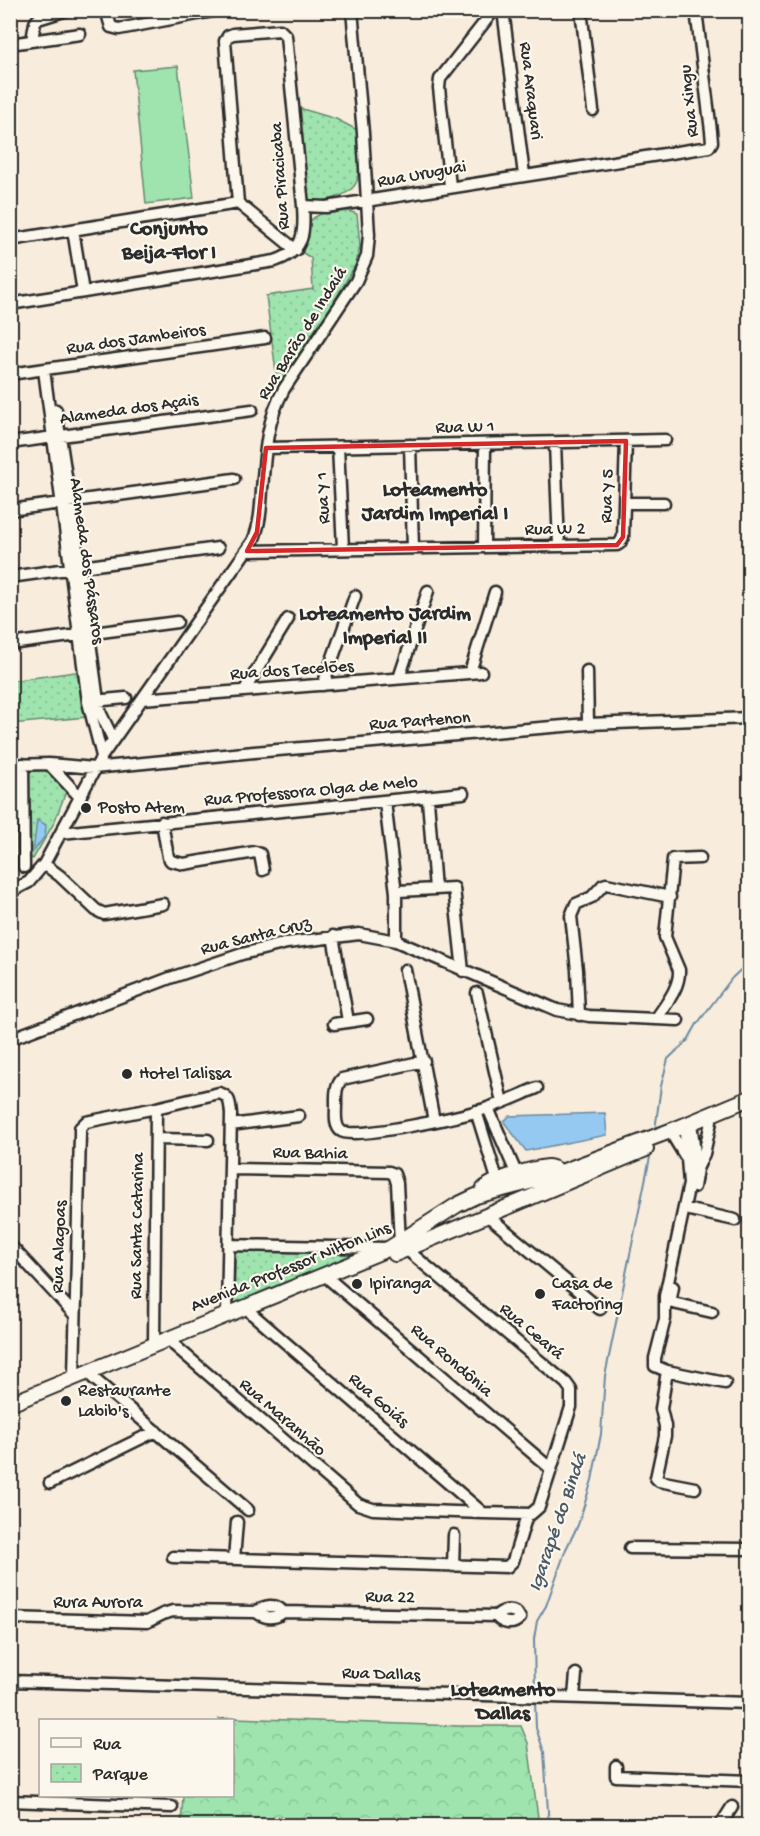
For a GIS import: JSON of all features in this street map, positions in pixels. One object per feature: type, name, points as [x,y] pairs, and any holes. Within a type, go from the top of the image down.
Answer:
[{"type":"main road","name":"Avenida Professor Nilton Lins","points":[[10,1404],[227,1314],[399,1247],[486,1217],[750,1098]]},
{"type":"main road","name":"Avenida Professor Nilton Lins","points":[[10,1412],[330,1280],[399,1247],[457,1205],[478,1196],[684,1134],[750,1106]]},
{"type":"main road","points":[[486,1217],[480,1212],[478,1196],[487,1185],[497,1179],[548,1167],[562,1172]]},
{"type":"main road","points":[[457,1205],[466,1225]]},
{"type":"street","points":[[32,40],[35,23],[40,13],[67,10]]},
{"type":"street","points":[[106,10],[110,26],[115,29],[166,15],[219,10]]},
{"type":"street","name":"Rua Barão de Indaiá","points":[[10,892],[29,882],[44,864],[94,768],[247,551],[257,532],[270,418],[284,389],[349,291],[364,264],[369,235],[352,10]]},
{"type":"street","points":[[450,186],[439,88],[440,79],[494,10]]},
{"type":"street","name":"Rua Araquari","points":[[503,10],[524,175]]},
{"type":"street","points":[[581,10],[593,110]]},
{"type":"street","name":"Rua Xingu","points":[[598,163],[706,148],[711,145],[709,109],[696,10]]},
{"type":"street","name":"Rua Piracicaba","points":[[10,304],[275,261],[296,250],[303,230],[303,211],[286,36],[280,30],[233,34],[225,40],[238,203]]},
{"type":"street","points":[[10,44],[80,34]]},
{"type":"street","name":"Rua Uruguai","points":[[303,211],[598,163]]},
{"type":"street","points":[[10,240],[238,203],[296,250]]},
{"type":"street","points":[[73,230],[83,292]]},
{"type":"street","name":"Rua dos Jambeiros","points":[[10,374],[265,338]]},
{"type":"street","name":"Alameda dos Pássaros","points":[[47,369],[102,756]]},
{"type":"street","name":"Alameda dos Açais","points":[[10,443],[252,410]]},
{"type":"street","name":"Rua W 1","points":[[266,448],[665,440]]},
{"type":"street","name":"Rua Y 5","points":[[611,545],[622,541],[626,441]]},
{"type":"street","points":[[555,443],[559,546]]},
{"type":"street","points":[[484,547],[485,444]]},
{"type":"street","points":[[410,445],[413,548]]},
{"type":"street","name":"Rua Y 1","points":[[338,447],[343,548]]},
{"type":"street","points":[[10,510],[234,479]]},
{"type":"street","points":[[624,503],[664,503]]},
{"type":"street","name":"Rua W 2","points":[[247,551],[611,545]]},
{"type":"street","points":[[10,577],[218,548]]},
{"type":"street","points":[[399,678],[428,591]]},
{"type":"street","name":"Rua dos Tecelões","points":[[142,699],[475,672],[495,592]]},
{"type":"street","points":[[323,686],[355,596]]},
{"type":"street","points":[[244,691],[288,619]]},
{"type":"street","points":[[10,644],[177,622]]},
{"type":"street","points":[[587,671],[588,724]]},
{"type":"street","points":[[93,701],[126,698]]},
{"type":"street","name":"Alameda dos Pássaros","points":[[93,701],[113,739]]},
{"type":"street","name":"Rua Partenon","points":[[10,765],[49,764],[94,768],[588,724],[750,718]]},
{"type":"street","points":[[23,764],[24,867]]},
{"type":"street","points":[[49,764],[79,796]]},
{"type":"street","name":"Rua Professora Olga de Melo","points":[[61,833],[463,794]]},
{"type":"street","points":[[428,800],[435,889]]},
{"type":"street","points":[[385,802],[396,893],[396,941]]},
{"type":"street","points":[[162,822],[168,857],[171,861],[184,864],[258,852],[261,856],[263,870]]},
{"type":"street","points":[[656,1019],[676,987],[680,975],[664,937],[673,859],[700,858]]},
{"type":"street","points":[[44,864],[96,910],[104,914],[163,904]]},
{"type":"street","points":[[579,1015],[571,916],[576,904],[592,897],[601,886],[606,884],[670,897]]},
{"type":"street","points":[[399,891],[454,888],[463,971]]},
{"type":"street","name":"Rua Santa Cruz","points":[[10,1039],[170,978],[242,954],[287,943],[360,934],[396,941],[547,1006],[579,1015],[678,1020]]},
{"type":"street","points":[[333,936],[348,1021]]},
{"type":"street","points":[[405,970],[434,1121]]},
{"type":"street","points":[[477,993],[502,1102]]},
{"type":"street","points":[[334,1024],[368,1019]]},
{"type":"street","points":[[424,1061],[342,1079],[337,1086],[338,1128],[348,1135],[362,1134],[434,1121],[488,1108],[537,1088]]},
{"type":"street","points":[[156,1108],[219,1093],[227,1095],[230,1100],[231,1169],[227,1314]]},
{"type":"street","name":"Rua Alagoas","points":[[74,1376],[80,1128],[86,1122],[156,1108]]},
{"type":"street","name":"Rua Santa Catarina","points":[[154,1344],[156,1108]]},
{"type":"street","points":[[488,1108],[517,1175]]},
{"type":"street","points":[[476,1111],[497,1179]]},
{"type":"street","points":[[231,1125],[299,1116]]},
{"type":"street","points":[[711,1122],[704,1154],[697,1169],[671,1298],[677,1305],[712,1312]]},
{"type":"street","points":[[684,1134],[697,1169]]},
{"type":"street","points":[[684,1134],[689,1174],[688,1195],[665,1296],[664,1320],[655,1366],[725,1383]]},
{"type":"street","points":[[156,1139],[208,1140]]},
{"type":"street","points":[[488,1144],[506,1151]]},
{"type":"street","name":"Rua Bahia","points":[[231,1169],[389,1172],[397,1177],[399,1247]]},
{"type":"street","points":[[690,1210],[735,1220]]},
{"type":"street","points":[[486,1217],[600,1309]]},
{"type":"street","points":[[10,1245],[74,1314]]},
{"type":"street","points":[[228,1245],[399,1247]]},
{"type":"street","name":"Rua Ceará","points":[[399,1247],[566,1383],[571,1390],[571,1407],[550,1468]]},
{"type":"street","name":"Rua Rondônia","points":[[330,1280],[550,1468]]},
{"type":"street","name":"Rua Goiás","points":[[251,1313],[483,1513]]},
{"type":"street","name":"Rua Maranhão","points":[[174,1345],[351,1500],[373,1509],[483,1513]]},
{"type":"street","points":[[668,1371],[661,1409],[665,1426],[664,1436],[656,1478],[659,1481],[695,1488]]},
{"type":"street","points":[[93,1378],[248,1510]]},
{"type":"street","points":[[50,1483],[156,1431]]},
{"type":"street","points":[[483,1513],[527,1515],[536,1511],[539,1508],[550,1468]]},
{"type":"street","points":[[173,1557],[453,1566],[510,1565],[527,1515]]},
{"type":"street","points":[[234,1559],[237,1522]]},
{"type":"street","points":[[453,1566],[454,1535]]},
{"type":"street","points":[[630,1548],[750,1549]]},
{"type":"street","name":"Rura Aurora","points":[[10,1618],[147,1622],[173,1611],[256,1612]]},
{"type":"street","name":"Rua 22","points":[[256,1612],[270,1617],[276,1617],[283,1612],[496,1616]]},
{"type":"street","points":[[574,1697],[576,1674]]},
{"type":"street","name":"Rua Dallas","points":[[10,1681],[750,1703]]},
{"type":"street","points":[[616,1766],[616,1776],[750,1781]]},
{"type":"street","points":[[10,1801],[172,1807]]},
{"type":"street","points":[[720,1826],[732,1807]]},
{"type":"highlighted area","points":[[626,441],[623,537],[617,545],[247,551],[257,532],[266,448]]},
{"type":"green space","points":[[178,66],[194,198],[146,204],[133,70]]},
{"type":"green space","points":[[299,108],[336,119],[363,133],[357,181],[354,187],[343,195],[309,204]]},
{"type":"green space","points":[[336,210],[357,214],[360,246],[356,264],[313,338],[278,387],[266,296],[313,289],[311,258],[303,253],[305,234],[313,218]]},
{"type":"green space","points":[[82,671],[87,717],[11,724],[10,681]]},
{"type":"green space","points":[[46,767],[66,792],[54,823],[33,859],[28,856],[27,768]]},
{"type":"green space","points":[[386,1248],[234,1310],[235,1249]]},
{"type":"green space","points":[[234,1718],[458,1726],[521,1726],[528,1743],[539,1825],[181,1825],[183,1797],[234,1797],[234,1719],[218,1719]]},
{"type":"water","points":[[37,820],[46,825],[45,836],[33,852]]},
{"type":"water","points":[[605,1113],[607,1135],[526,1151],[504,1122],[509,1116]]},
{"type":"waterway","name":"Igarapé do Bindá","points":[[655,1130],[661,1086],[668,1059],[688,1040],[697,1024],[732,978],[750,961]]},
{"type":"waterway","name":"Igarapé do Bindá","points":[[535,1692],[534,1639],[537,1621],[546,1606],[566,1549],[578,1525],[592,1480],[601,1434],[605,1376],[650,1157]]},
{"type":"waterway","name":"Igarapé do Bindá","points":[[535,1701],[536,1728],[544,1752],[549,1826]]},
{"type":"place","name":"Posto Atem","points":[[86,808]]},
{"type":"place","name":"Hotel Talissa","points":[[127,1074]]},
{"type":"place","name":"Ipiranga","points":[[357,1284]]},
{"type":"place","name":"Casa de Factoring","points":[[540,1294]]},
{"type":"place","name":"Restaurante Labib's","points":[[66,1401]]},
{"type":"district","name":"Conjunto Beija-Flor I","points":[[169,242]]},
{"type":"district","name":"Loteamento Jardim Imperial I","points":[[435,503]]},
{"type":"district","name":"Loteamento Jardim Imperial II","points":[[385,627]]},
{"type":"district","name":"Loteamento Dallas","points":[[503,1703]]}]
